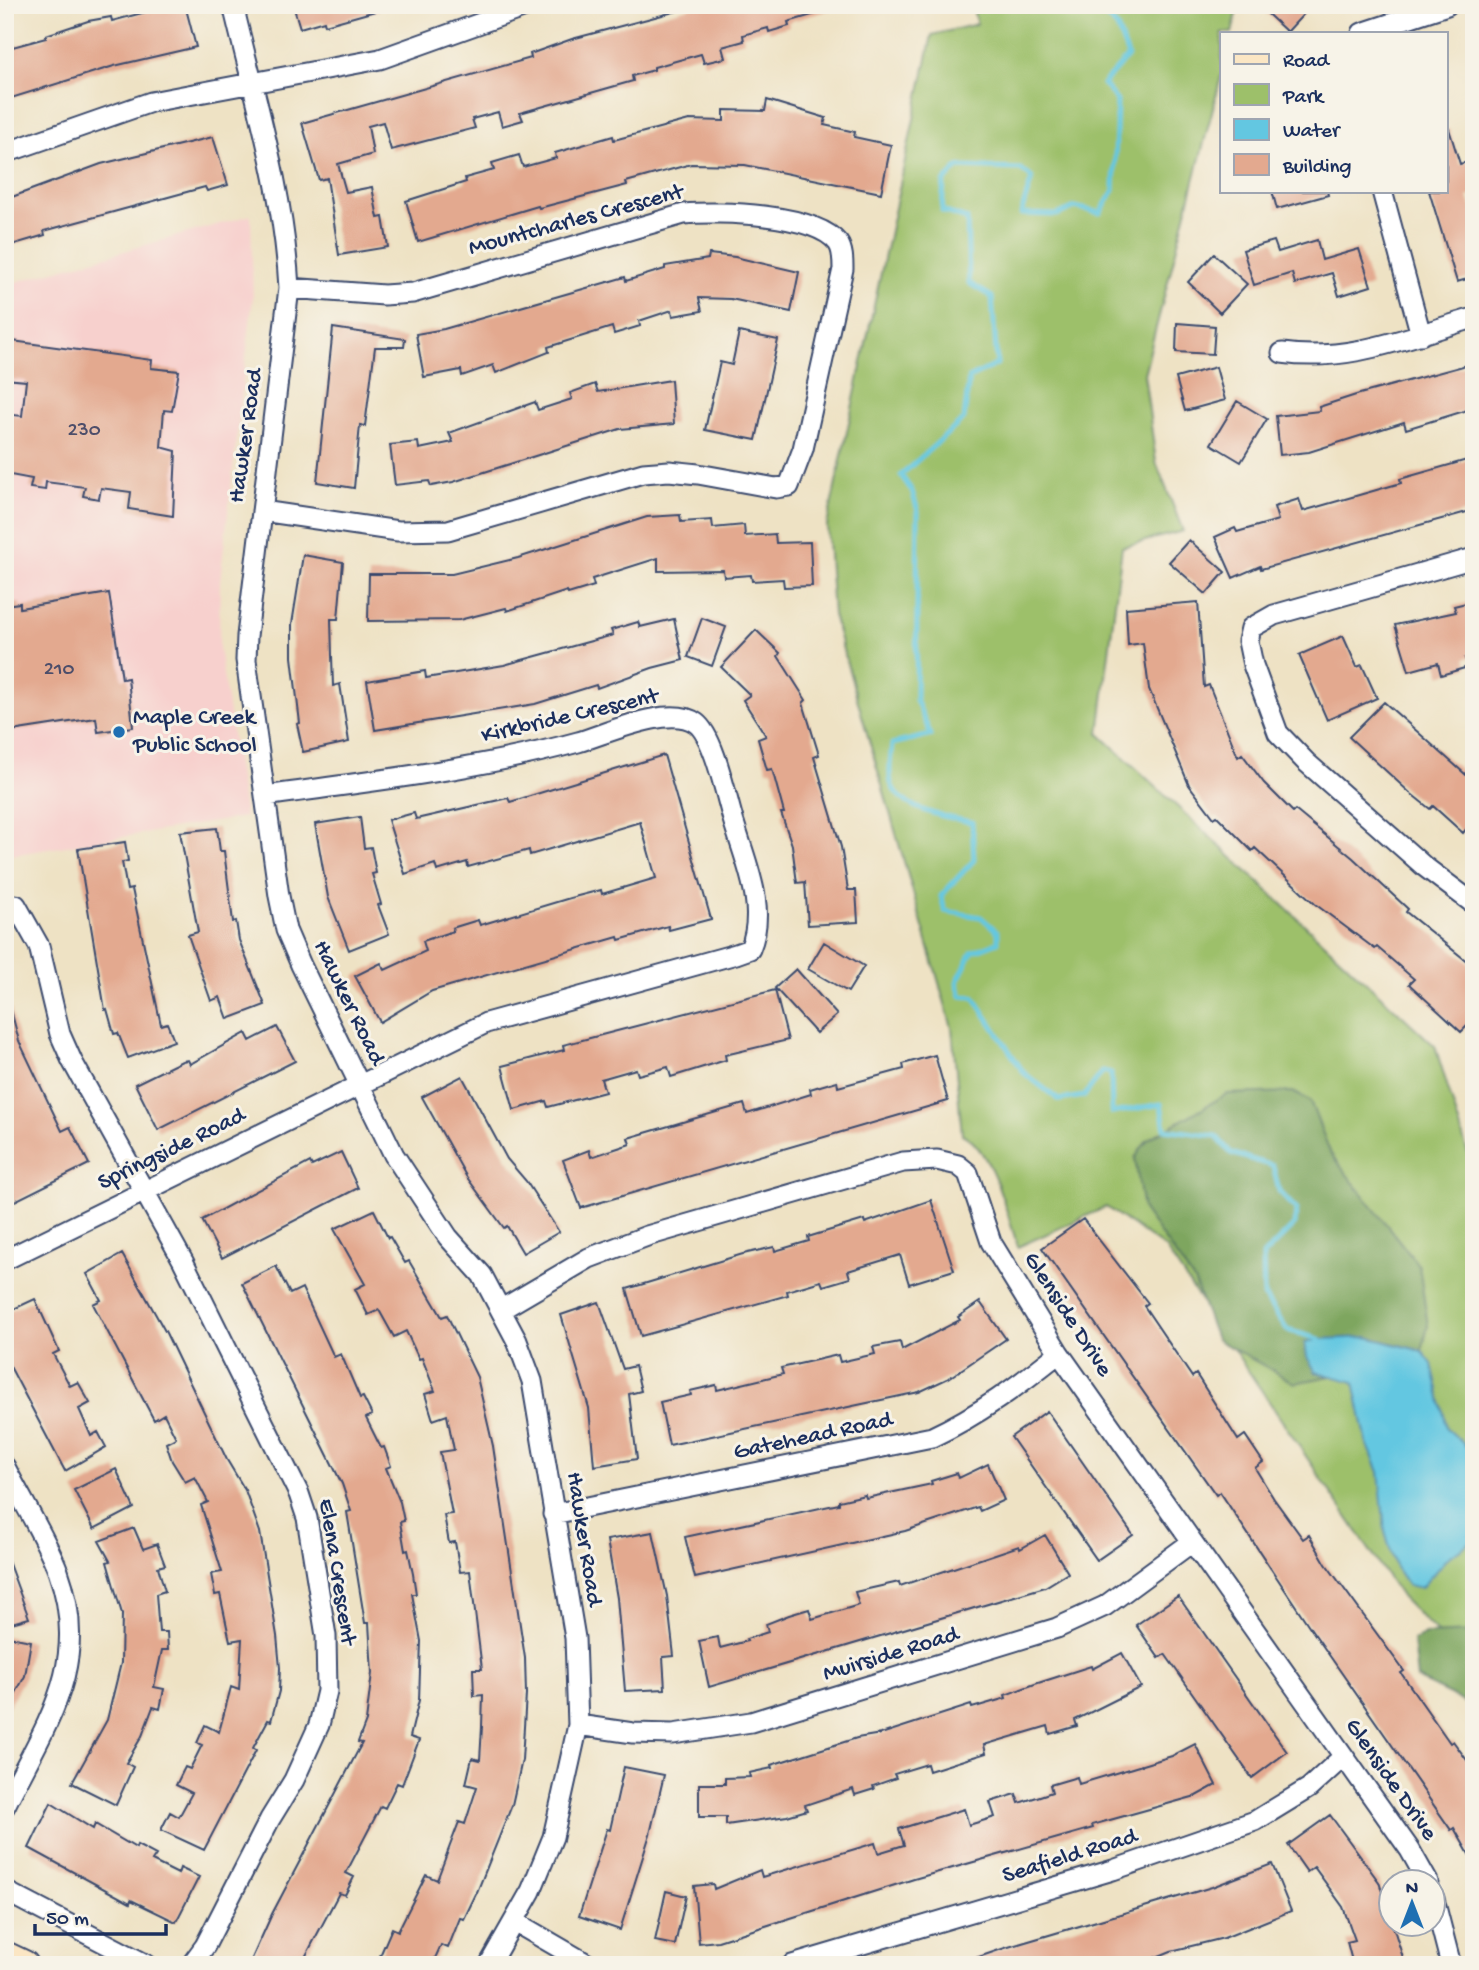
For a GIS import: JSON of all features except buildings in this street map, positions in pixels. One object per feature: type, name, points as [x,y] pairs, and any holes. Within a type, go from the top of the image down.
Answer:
[{"type":"street","name":"Hawker Road","points":[[233,5],[280,210],[289,288],[250,592],[246,660],[286,930],[394,1155],[448,1237],[481,1275],[502,1309],[532,1381],[575,1638],[578,1725],[553,1837],[515,1922],[489,1965]]},
{"type":"street","points":[[5,152],[151,103],[380,59],[531,5]]},
{"type":"street","points":[[1365,32],[1447,5]]},
{"type":"street","points":[[1382,192],[1421,335]]},
{"type":"street","name":"Mountcharles Crescent","points":[[262,511],[421,532],[469,525],[643,473],[669,471],[776,488],[789,486],[803,450],[843,256],[838,243],[815,227],[742,212],[713,212],[684,214],[413,293],[384,295],[289,288]]},
{"type":"street","points":[[1282,353],[1332,357],[1421,335],[1474,318]]},
{"type":"street","points":[[1470,893],[1425,867],[1306,762],[1278,733],[1260,691],[1248,641],[1251,628],[1268,618],[1474,558]]},
{"type":"street","name":"Kirkbride Crescent","points":[[265,796],[543,751],[649,719],[667,717],[683,717],[696,723],[706,736],[713,757],[756,902],[758,923],[750,949],[486,1023],[359,1084]]},
{"type":"street","name":"Elena Crescent","points":[[16,905],[39,946],[61,1034],[72,1060],[145,1190],[299,1494],[307,1518],[326,1636],[327,1691],[319,1725],[294,1780],[270,1819],[205,1946],[191,1965]]},
{"type":"street","name":"Springside Road","points":[[5,1260],[359,1084]]},
{"type":"street","name":"Glenside Drive","points":[[502,1309],[589,1258],[647,1236],[903,1162],[937,1160],[958,1165],[968,1173],[990,1242],[1059,1353],[1420,1868]]},
{"type":"street","name":"Gatehead Road","points":[[553,1514],[932,1437],[964,1422],[1059,1353]]},
{"type":"street","points":[[5,1467],[57,1569],[67,1604],[71,1645],[66,1673],[53,1709],[5,1806]]},
{"type":"street","name":"Muirside Road","points":[[578,1725],[633,1733],[673,1734],[764,1718],[999,1648],[1081,1618],[1105,1606],[1192,1542]]},
{"type":"street","name":"Seafield Road","points":[[792,1965],[1113,1871],[1255,1821],[1308,1787],[1343,1757]]},
{"type":"street","points":[[5,1891],[147,1965]]},
{"type":"street","points":[[515,1922],[589,1965]]},
{"type":"street","points":[[1444,1938],[1451,1965]]},
{"type":"street","points":[[5,1956],[24,1965]]},
{"type":"shaded area","points":[[251,215],[253,297],[220,581],[219,648],[245,817],[5,856],[5,285]]},
{"type":"green space","points":[[972,5],[1239,5],[1232,32],[1220,32],[1220,81],[1144,374],[1156,462],[1183,531],[1122,547],[1099,734],[1435,1046],[1474,1173],[1474,1668],[1402,1598],[1165,1248],[1106,1207],[1018,1247],[998,1184],[982,1153],[962,1134],[952,1028],[833,615],[827,525],[932,35],[977,24]]},
{"type":"green space","points":[[1293,1092],[1310,1101],[1331,1154],[1419,1266],[1428,1326],[1422,1351],[1367,1337],[1316,1372],[1331,1376],[1295,1383],[1216,1339],[1194,1281],[1143,1210],[1135,1158],[1147,1140],[1227,1094]]},
{"type":"green space","points":[[1474,1632],[1474,1707],[1417,1679],[1413,1641],[1425,1634]]},
{"type":"water","points":[[1367,1337],[1422,1351],[1432,1364],[1447,1428],[1474,1454],[1474,1540],[1447,1558],[1421,1588],[1408,1585],[1395,1566],[1385,1532],[1379,1472],[1367,1443],[1354,1382],[1316,1372],[1307,1357],[1305,1343],[1319,1339]]},
{"type":"waterway","points":[[1094,5],[1117,27],[1128,56],[1103,84],[1117,101],[1114,190],[1100,213],[1075,207],[1057,215],[1021,214],[1032,178],[1021,169],[958,167],[944,182],[942,211],[967,219],[969,283],[992,297],[997,364],[969,378],[964,419],[901,475],[912,491],[918,511],[916,700],[931,735],[892,744],[890,778],[896,792],[914,806],[938,815],[972,822],[974,860],[941,896],[945,911],[981,917],[998,932],[998,942],[972,952],[957,982],[961,996],[974,997],[1024,1073],[1059,1100],[1084,1096],[1103,1071],[1111,1073],[1112,1113],[1161,1104],[1165,1129],[1216,1136],[1231,1153],[1273,1166],[1279,1191],[1296,1209],[1295,1224],[1263,1256],[1264,1296],[1287,1330],[1319,1339]]},
{"type":"place","name":"Maple Creek Public School","points":[[119,732]]}]
